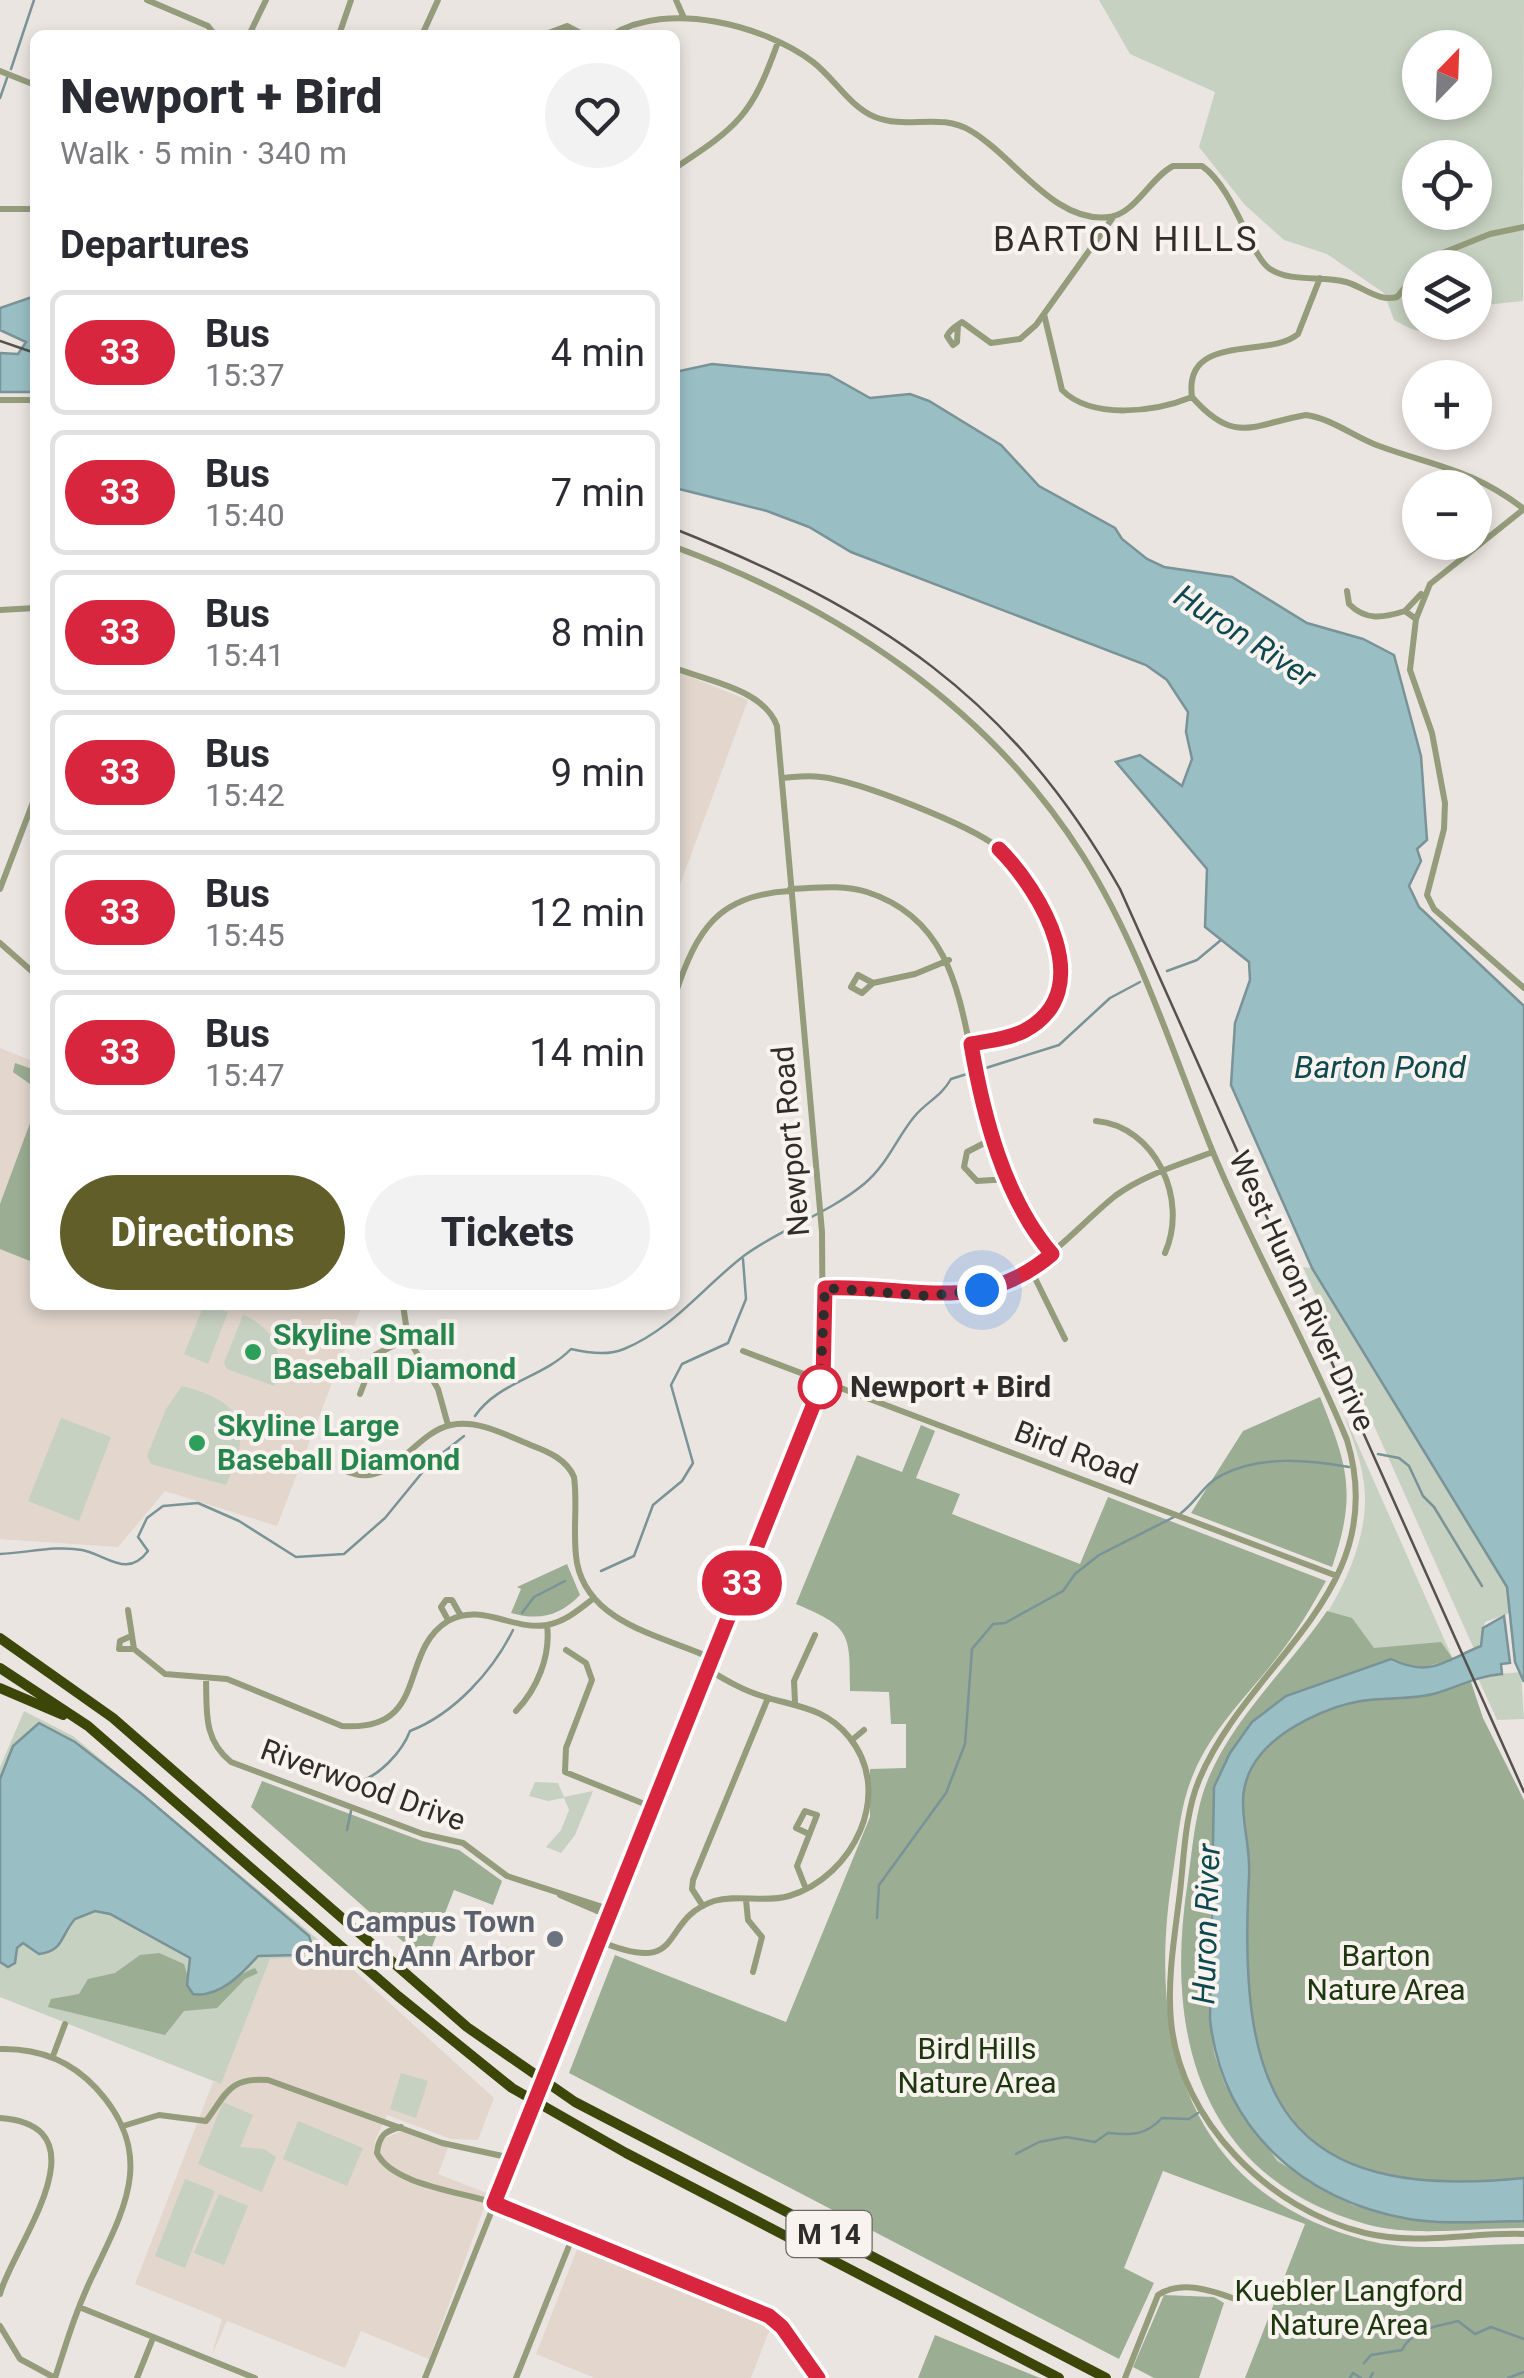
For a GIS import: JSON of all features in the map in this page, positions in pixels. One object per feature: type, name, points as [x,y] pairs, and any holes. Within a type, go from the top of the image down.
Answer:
[{"type":"highway","name":"M 14","points":[[0,1641],[61,1679],[187,1781],[467,2027],[528,2071],[620,2126],[1106,2378]]},
{"type":"highway","name":"M 14","points":[[0,1668],[49,1698],[116,1750],[412,2008],[512,2088],[609,2144],[1059,2378]]},
{"type":"highway","points":[[0,1688],[44,1704],[116,1750]]},
{"type":"street","points":[[148,0],[211,30]]},
{"type":"street","points":[[251,30],[266,0]]},
{"type":"street","points":[[341,30],[351,0]]},
{"type":"street","points":[[424,30],[438,0]]},
{"type":"street","points":[[676,0],[684,18]]},
{"type":"street","points":[[621,30],[636,22],[684,18],[724,24],[778,42],[812,62],[873,116],[959,124],[1011,160],[1071,211],[1092,218],[1114,216]]},
{"type":"street","points":[[680,164],[744,117],[763,84],[778,42]]},
{"type":"street","points":[[0,70],[30,83]]},
{"type":"street","points":[[958,324],[966,322],[981,340],[1000,342],[1027,334],[1114,216],[1163,171],[1193,163],[1211,172],[1243,218],[1261,262],[1284,275],[1320,278],[1390,299],[1432,256],[1490,234],[1524,227]]},
{"type":"street","points":[[0,209],[30,208]]},
{"type":"street","points":[[1320,278],[1298,334],[1274,346],[1229,348],[1204,362],[1191,382],[1192,396],[1214,418],[1236,430],[1298,416],[1318,416],[1380,447],[1459,469],[1524,509],[1493,529],[1405,611],[1374,618],[1364,616],[1349,604],[1347,590]]},
{"type":"street","points":[[1044,314],[1058,380],[1071,399],[1098,409],[1160,406],[1192,396]]},
{"type":"street","points":[[0,400],[30,400]]},
{"type":"street","name":"West Huron River Drive","points":[[680,549],[760,582],[850,630],[936,691],[1011,762],[1057,818],[1095,877],[1132,952],[1213,1152],[1352,1455],[1357,1511],[1337,1576],[1307,1629],[1233,1722],[1198,1781],[1190,1816],[1171,1974],[1171,2022],[1196,2100],[1229,2148],[1250,2170],[1308,2210],[1363,2232],[1390,2237],[1524,2234]]},
{"type":"street","points":[[1423,593],[1410,670],[1432,733],[1445,802],[1444,829],[1427,895],[1434,909],[1524,988]]},
{"type":"street","points":[[0,610],[30,608]]},
{"type":"street","points":[[1405,611],[1416,619]]},
{"type":"street","name":"Newport Road","points":[[425,2378],[823,1381],[825,1288],[820,1209],[776,726],[768,709],[741,693],[680,670]]},
{"type":"street","points":[[782,778],[838,780],[969,830],[999,849],[1025,878],[1057,941],[1062,959],[1060,982],[1051,1006],[1032,1026],[971,1044]]},
{"type":"street","points":[[0,888],[30,810]]},
{"type":"street","points":[[680,981],[715,915],[735,900],[790,890],[841,887],[868,892],[915,918],[949,960],[994,1138],[1031,1226],[1052,1254]]},
{"type":"street","points":[[0,943],[30,970]]},
{"type":"street","points":[[680,959],[687,963]]},
{"type":"street","points":[[873,983],[915,974],[949,960]]},
{"type":"street","points":[[1096,1121],[1117,1123],[1137,1134],[1154,1154],[1174,1213],[1165,1253]]},
{"type":"street","points":[[994,1138],[968,1152],[964,1167],[977,1181],[1009,1179]]},
{"type":"street","points":[[825,1288],[928,1296],[959,1294],[1004,1283],[1052,1254],[1118,1194],[1213,1152]]},
{"type":"street","points":[[1031,1270],[1065,1339]]},
{"type":"street","points":[[404,1310],[408,1338],[438,1389],[448,1425]]},
{"type":"street","points":[[360,1394],[375,1355],[408,1338]]},
{"type":"street","name":"Bird Road","points":[[743,1351],[1337,1576]]},
{"type":"street","points":[[344,1470],[370,1474],[393,1466],[448,1425],[482,1426],[569,1465],[577,1502],[577,1561],[594,1598],[621,1620],[711,1658]]},
{"type":"street","points":[[128,1610],[129,1637],[134,1649],[165,1674],[228,1680],[342,1726],[374,1724],[404,1702],[430,1639],[449,1621],[482,1614],[547,1625],[564,1620],[594,1598]]},
{"type":"street","points":[[449,1621],[442,1607],[446,1600],[452,1600],[461,1616]]},
{"type":"street","points":[[516,1712],[534,1687],[547,1651],[547,1625]]},
{"type":"street","points":[[795,1703],[794,1681],[815,1635]]},
{"type":"street","points":[[129,1637],[120,1641],[119,1649],[134,1649]]},
{"type":"street","points":[[566,1650],[586,1662],[592,1680],[564,1755],[568,1776],[652,1807]]},
{"type":"street","points":[[599,1941],[626,1952],[652,1954],[673,1941],[703,1906],[716,1900],[777,1898],[806,1889],[847,1857],[865,1818],[867,1778],[852,1740],[828,1716],[768,1698],[706,1669]]},
{"type":"street","name":"Riverwood Drive","points":[[206,1679],[207,1727],[214,1746],[232,1762],[423,1834],[463,1843],[507,1876],[610,1913]]},
{"type":"street","points":[[703,1906],[692,1889],[693,1880],[768,1698]]},
{"type":"street","points":[[852,1740],[864,1730]]},
{"type":"street","points":[[806,1889],[797,1866],[817,1816],[805,1810],[796,1828],[809,1834]]},
{"type":"street","points":[[746,1900],[748,1920],[762,1937],[753,1972]]},
{"type":"street","points":[[53,2056],[65,2024]]},
{"type":"street","points":[[0,2048],[53,2056],[86,2076],[122,2126],[131,2164],[128,2202],[79,2307],[55,2378],[20,2360],[0,2326]]},
{"type":"street","points":[[122,2126],[159,2115],[206,2121],[225,2090],[262,2079],[292,2085],[452,2146],[512,2158]]},
{"type":"street","points":[[0,2118],[19,2121],[40,2136],[53,2172],[0,2294]]},
{"type":"street","points":[[401,2127],[381,2136],[377,2153],[382,2163],[448,2192],[494,2203],[775,2319],[818,2378]]},
{"type":"street","points":[[516,2378],[573,2236]]},
{"type":"street","points":[[1125,2378],[1155,2300],[1164,2290],[1205,2289],[1234,2299]]},
{"type":"street","points":[[79,2307],[250,2378]]},
{"type":"street","points":[[137,2378],[153,2338]]},
{"type":"shaded area","points":[[680,673],[748,700],[680,885]]},
{"type":"shaded area","points":[[0,1048],[30,1060],[30,1310],[360,1310],[277,1526],[165,1491],[118,1547],[0,1539]]},
{"type":"shaded area","points":[[338,1956],[494,2098],[478,2140],[451,2139],[387,2115],[374,2143],[402,2131],[448,2148],[438,2174],[489,2194],[429,2359],[361,2331],[345,2368],[227,2321],[211,2357],[222,2319],[135,2284],[213,2082],[221,2083],[270,1959]]},
{"type":"shaded area","points":[[578,2247],[771,2326],[751,2378],[595,2378],[536,2354]]},
{"type":"green space","points":[[1099,0],[1524,0],[1523,301],[1492,304],[1492,250],[1402,250],[1402,324],[1394,320],[1384,293],[1327,254],[1284,240],[1245,205],[1199,147],[1215,92],[1130,54]]},
{"type":"green space","points":[[15,1063],[30,1068],[30,1084],[13,1072]]},
{"type":"green space","points":[[30,1123],[30,1261],[0,1249],[0,1204]]},
{"type":"green space","points":[[1303,1267],[1312,1268],[1507,1587],[1512,1612],[1485,1622],[1479,1647],[1474,1649]]},
{"type":"green space","points":[[202,1310],[228,1312],[208,1364],[184,1354]]},
{"type":"green space","name":"Skyline Small Baseball Diamond","points":[[243,1315],[263,1327],[275,1343],[279,1364],[274,1386],[227,1369],[224,1363]]},
{"type":"green space","name":"Skyline Large Baseball Diamond","points":[[182,1386],[219,1400],[238,1420],[239,1448],[226,1485],[151,1464],[147,1456],[166,1409]]},
{"type":"green space","points":[[1320,1397],[1346,1480],[1345,1519],[1332,1567],[1191,1513],[1243,1431]]},
{"type":"green space","points":[[1341,1407],[1453,1659],[1433,1668],[1215,1856],[1210,2019],[1447,2223],[1524,2221],[1524,2228],[1385,2228],[1308,2202],[1264,2172],[1229,2135],[1205,2091],[1189,2043],[1182,1991],[1182,1936],[1193,1840],[1205,1788],[1232,1736],[1296,1658],[1339,1593],[1364,1520],[1364,1484]]},
{"type":"green space","points":[[61,1418],[111,1437],[79,1521],[28,1501]]},
{"type":"green space","name":"Bird Hills Nature Area","points":[[921,1425],[935,1431],[916,1478],[960,1494],[952,1514],[1080,1564],[1108,1497],[1326,1581],[1287,1644],[1211,1741],[1189,1786],[1180,1823],[1166,1933],[1166,1992],[1174,2048],[1191,2100],[1218,2146],[1255,2185],[1304,2217],[1384,2244],[1524,2244],[1524,2378],[1245,2378],[1305,2224],[1163,2171],[1124,2268],[1154,2283],[1119,2359],[569,2073],[615,1955],[786,2022],[870,1817],[870,1769],[906,1768],[906,1724],[891,1724],[889,1692],[850,1691],[844,1634],[828,1619],[796,1604],[857,1455],[902,1472]]},
{"type":"green space","points":[[567,1564],[580,1595],[572,1602],[548,1615],[511,1613],[521,1589],[517,1587]]},
{"type":"green space","points":[[1327,1611],[1352,1618],[1374,1648],[1441,1642],[1453,1659],[1413,1670],[1395,1660],[1382,1661],[1252,1722],[1215,1856],[1210,1896],[1210,2019],[1214,2053],[1225,2085],[1277,2161],[1352,2205],[1447,2223],[1524,2221],[1524,2228],[1385,2228],[1309,2202],[1264,2172],[1230,2135],[1205,2092],[1190,2044],[1182,1992],[1182,1937],[1195,1828],[1204,1789],[1233,1733]]},
{"type":"green space","points":[[1521,1672],[1524,1719],[1497,1720],[1477,1676]]},
{"type":"green space","name":"Barton Nature Area","points":[[1470,1679],[1483,1718],[1524,1800],[1524,2178],[1421,2181],[1377,2173],[1338,2157],[1305,2133],[1279,2099],[1260,2055],[1246,1984],[1249,1861],[1243,1800],[1250,1770],[1260,1755],[1280,1736],[1306,1720],[1347,1704],[1426,1695]]},
{"type":"green space","points":[[24,1711],[73,1736],[338,1956],[270,1959],[221,2084],[0,1997],[0,1767]]},
{"type":"green space","points":[[262,1781],[422,1841],[459,1850],[502,1881],[493,1905],[454,1890],[426,1962],[251,1807]]},
{"type":"green space","points":[[535,1782],[558,1783],[564,1797],[593,1791],[575,1835],[561,1853],[546,1847],[561,1830],[569,1810],[564,1798],[548,1801],[529,1796]]},
{"type":"green space","points":[[159,1953],[184,1964],[193,1994],[218,1989],[255,1968],[258,1973],[245,1979],[217,2008],[184,2011],[165,2035],[48,2007],[51,1999],[79,1994],[88,1979],[115,1973],[140,1955]]},
{"type":"green space","points":[[401,2073],[428,2081],[416,2118],[390,2109]]},
{"type":"green space","points":[[223,2102],[253,2115],[240,2147],[264,2149],[276,2157],[262,2192],[198,2164]]},
{"type":"green space","points":[[298,2121],[363,2148],[347,2186],[283,2159]]},
{"type":"green space","points":[[185,2179],[215,2191],[185,2268],[155,2256]]},
{"type":"green space","points":[[219,2194],[248,2206],[224,2265],[194,2253]]},
{"type":"green space","name":"Kuebler Langford Nature Area","points":[[1164,2295],[1214,2297],[1224,2303],[1199,2378],[1154,2378],[1133,2367]]},
{"type":"green space","points":[[935,2335],[1040,2378],[918,2378]]},
{"type":"water","points":[[30,298],[30,392],[0,392],[0,353],[18,354],[26,342],[0,330],[0,308]]},
{"type":"water","name":"Barton Pond","points":[[712,364],[829,375],[870,398],[910,394],[929,401],[1001,445],[1039,486],[1115,528],[1122,539],[1147,559],[1164,567],[1232,577],[1307,623],[1363,639],[1394,655],[1421,756],[1427,840],[1417,849],[1421,861],[1409,886],[1419,907],[1524,1006],[1524,1682],[1515,1662],[1507,1587],[1312,1268],[1231,1085],[1235,1023],[1250,980],[1249,962],[1205,927],[1207,869],[1116,762],[1140,755],[1182,786],[1192,759],[1186,732],[1188,712],[1167,680],[1146,665],[851,552],[809,527],[767,511],[680,489],[680,371]]},
{"type":"water","name":"Huron River","points":[[1504,1616],[1510,1663],[1501,1664],[1502,1674],[1428,1695],[1361,1701],[1321,1713],[1270,1744],[1245,1784],[1243,1814],[1249,1860],[1247,1954],[1253,2020],[1267,2075],[1291,2119],[1327,2151],[1377,2172],[1442,2181],[1524,2178],[1524,2221],[1409,2219],[1334,2195],[1302,2176],[1250,2126],[1231,2094],[1210,2019],[1214,1787],[1230,1753],[1252,1722],[1286,1696],[1391,1659],[1416,1667],[1447,1662],[1481,1646],[1483,1628]]},
{"type":"water","points":[[39,1723],[75,1742],[142,1794],[309,1936],[313,1949],[297,1955],[258,1956],[221,1988],[193,1994],[187,1985],[190,1958],[110,1914],[95,1911],[75,1919],[53,1950],[39,1954],[23,1943],[17,1948],[15,1963],[8,1967],[0,1962],[0,1779],[13,1746]]},
{"type":"waterway","points":[[11,69],[34,0]]},
{"type":"waterway","points":[[0,98],[7,78]]},
{"type":"waterway","points":[[1167,971],[1197,960],[1221,940]]},
{"type":"waterway","points":[[475,1416],[496,1395],[571,1349],[618,1351],[658,1330],[745,1255],[864,1184],[879,1169],[914,1117],[951,1079],[1059,1045],[1110,998],[1140,982]]},
{"type":"waterway","points":[[601,1571],[634,1556],[653,1505],[682,1481],[693,1463],[671,1385],[682,1364],[728,1343],[746,1299],[743,1259]]},
{"type":"waterway","points":[[0,1554],[73,1549],[116,1563],[132,1563],[148,1551],[138,1537],[147,1518],[163,1506],[198,1503],[239,1521],[296,1557],[344,1554],[385,1518],[430,1463],[464,1436]]},
{"type":"waterway","points":[[1378,1454],[1399,1458],[1409,1466],[1423,1496],[1434,1507],[1482,1586]]},
{"type":"waterway","points":[[1181,1513],[1216,1478],[1253,1464],[1301,1461],[1349,1467]]},
{"type":"waterway","points":[[877,1918],[879,1885],[946,1793],[965,1744],[972,1649],[993,1624],[1005,1623],[1063,1591],[1075,1574],[1099,1555],[1174,1517]]},
{"type":"waterway","points":[[522,1613],[534,1597],[565,1581]]},
{"type":"waterway","points":[[354,1792],[359,1782],[389,1762],[410,1731],[442,1714],[470,1690],[495,1661],[513,1630]]},
{"type":"waterway","points":[[347,1830],[351,1811]]},
{"type":"waterway","points":[[1016,2154],[1039,2142],[1066,2137],[1095,2142],[1108,2133],[1138,2133],[1162,2118],[1189,2119],[1198,2113]]},
{"type":"waterway","points":[[1364,2363],[1371,2355],[1402,2350],[1412,2337],[1426,2330],[1458,2321],[1475,2334],[1491,2327],[1524,2339]]},
{"type":"waterway","points":[[1508,2378],[1524,2372]]},
{"type":"waterway","points":[[1350,2378],[1353,2373],[1361,2378]]},
{"type":"waterway","points":[[1370,2378],[1373,2373]]},
{"type":"railway","points":[[0,341],[30,351]]},
{"type":"railway","points":[[680,531],[814,592],[876,627],[932,667],[984,711],[1032,762],[1078,821],[1120,889],[1524,1792]]},
{"type":"bus line","name":"33","points":[[818,2378],[775,2319],[494,2203],[823,1381],[825,1288],[875,1288],[928,1296],[959,1294],[1004,1283],[1052,1254],[1031,1226],[1009,1179],[982,1101],[971,1044],[1001,1039],[1032,1026],[1051,1006],[1062,971],[1057,941],[1039,903],[1025,878],[999,849]]},
{"type":"place","name":"Skyline Small Baseball Diamond","points":[[253,1352]]},
{"type":"place","name":"Newport + Bird","points":[[820,1387]]},
{"type":"place","name":"Skyline Large Baseball Diamond","points":[[197,1443]]},
{"type":"place","name":"Campus Town Church Ann Arbor","points":[[555,1939]]},
{"type":"district","name":"BARTON HILLS","points":[[1126,239]]},
{"type":"route","points":[[820,1387],[825,1288],[875,1288],[928,1296],[982,1290]]}]
